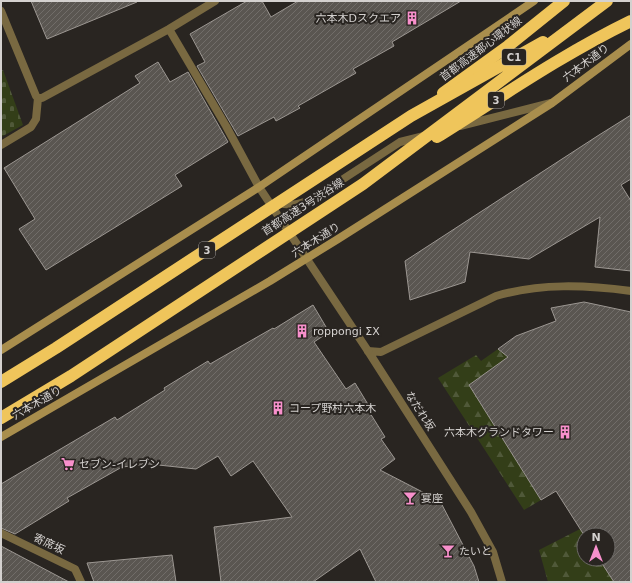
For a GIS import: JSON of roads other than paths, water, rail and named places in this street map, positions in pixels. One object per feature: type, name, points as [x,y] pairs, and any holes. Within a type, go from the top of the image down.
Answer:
[{"type":"highway","name":"首都高速都心環状線","points":[[412,116],[508,46],[564,1]]},
{"type":"highway","name":"首都高速3号渋谷線","points":[[1,418],[71,376],[363,184],[607,1]]},
{"type":"highway","name":"C1","points":[[412,116],[618,1]]},
{"type":"highway","name":"3","points":[[363,184],[563,58],[607,32],[631,20]]},
{"type":"highway","name":"首都高速3号渋谷線","points":[[1,382],[56,348],[412,116]]},
{"type":"main road","points":[[1,350],[259,187],[534,1]]},
{"type":"main road","name":"六本木通り","points":[[1,437],[306,259],[552,102],[631,44]]},
{"type":"street","points":[[38,98],[42,98],[169,29],[215,1]]},
{"type":"street","points":[[1,11],[38,98],[36,119],[31,127],[1,145]]},
{"type":"street","points":[[169,29],[226,126],[259,187],[270,199],[283,204],[295,206],[311,200],[400,142],[552,102]]},
{"type":"street","name":"なだれ坂","points":[[259,187],[368,351],[472,512],[493,552],[502,582]]},
{"type":"street","points":[[368,351],[381,352],[496,296],[514,290],[567,286],[606,288],[631,292]]},
{"type":"street","name":"寄席坂","points":[[1,534],[75,569],[81,582]]},
{"type":"place","name":"六本木Dスクエア","points":[[412,18]]},
{"type":"place","name":"roppongi ΣΧ","points":[[302,331]]},
{"type":"place","name":"コープ野村六本木","points":[[278,408]]},
{"type":"place","name":"六本木グランドタワー","points":[[565,432]]},
{"type":"place","name":"セブン-イレブン","points":[[68,464]]},
{"type":"place","name":"宴座","points":[[410,498]]},
{"type":"place","name":"たいと","points":[[448,551]]}]
